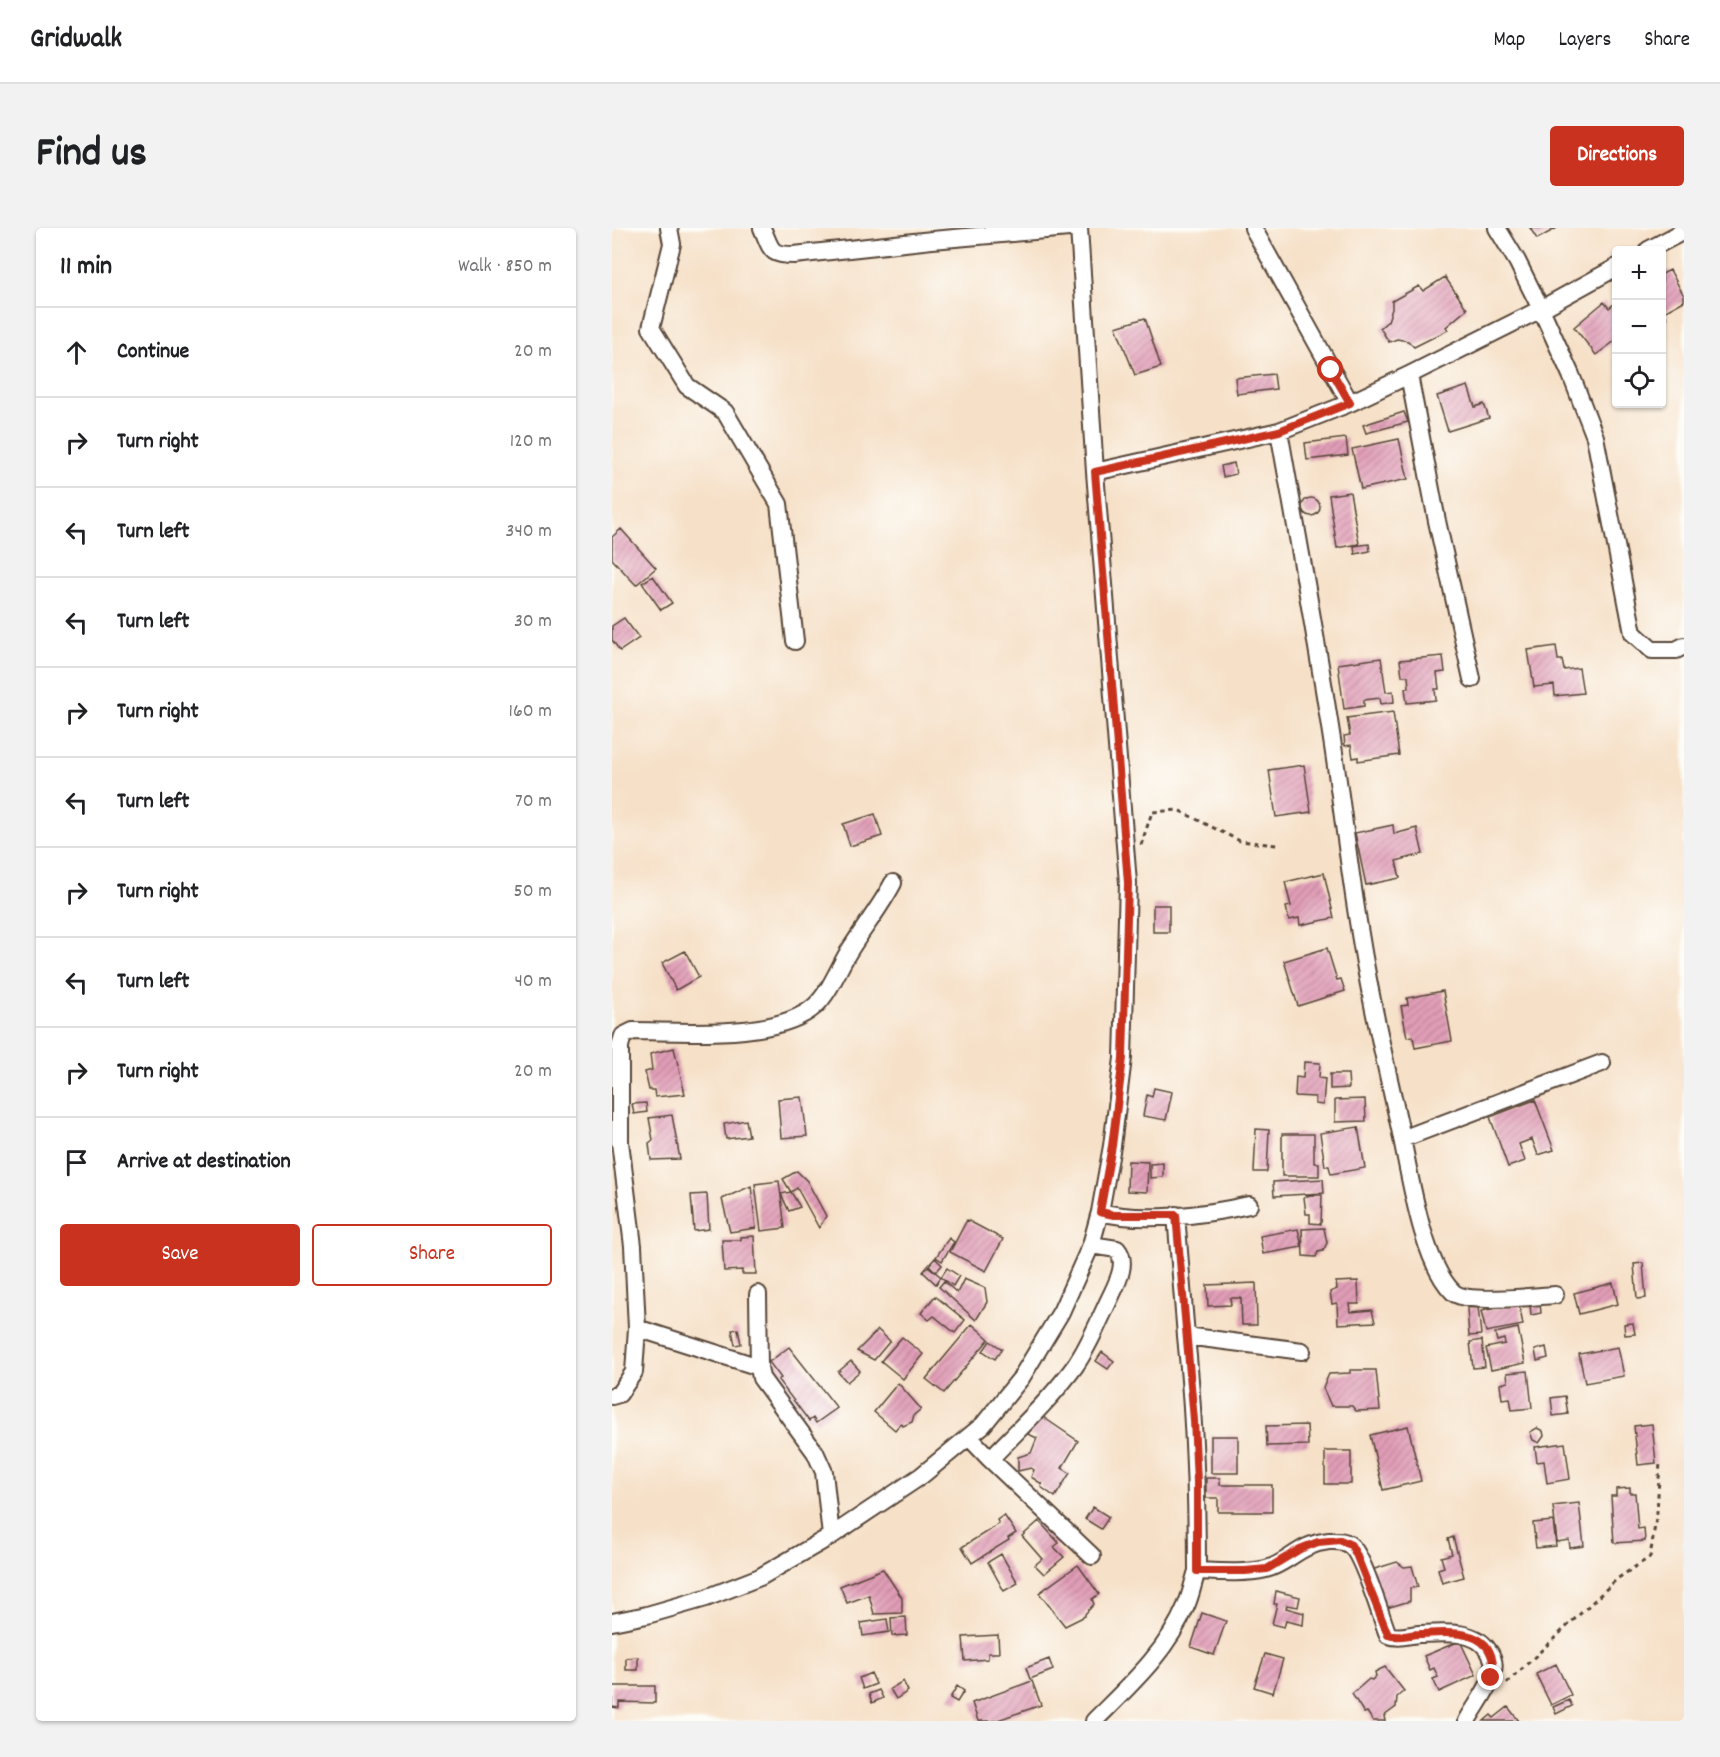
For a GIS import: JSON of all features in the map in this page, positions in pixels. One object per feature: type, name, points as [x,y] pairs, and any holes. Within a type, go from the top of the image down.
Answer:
[{"type":"street","points":[[669,228],[672,244],[651,328],[687,386],[725,412],[779,504],[795,641]]},
{"type":"street","points":[[762,228],[772,250],[778,255],[1069,228]]},
{"type":"street","points":[[612,1622],[647,1615],[706,1598],[760,1577],[831,1536],[921,1476],[984,1425],[1021,1378],[1061,1312],[1091,1245],[1100,1212],[1112,1146],[1123,1058],[1128,883],[1095,472],[1079,228]]},
{"type":"street","points":[[1253,228],[1350,403]]},
{"type":"street","points":[[1497,228],[1517,261],[1541,309],[1571,375],[1595,437],[1633,633],[1652,650],[1676,650],[1684,646]]},
{"type":"street","points":[[1656,246],[1684,231]]},
{"type":"street","points":[[1095,472],[1279,431],[1350,403],[1409,375],[1541,309],[1612,270]]},
{"type":"street","points":[[1409,375],[1437,521],[1472,679]]},
{"type":"street","points":[[1279,431],[1334,753],[1367,974],[1422,1230],[1433,1259],[1455,1295],[1469,1299],[1555,1295]]},
{"type":"street","points":[[612,1396],[619,1394],[633,1372],[637,1328],[633,1246],[620,1142],[622,1036],[633,1031],[734,1031],[798,1017],[816,1005],[829,987],[850,949],[884,901],[893,883]]},
{"type":"street","points":[[1402,1139],[1602,1064]]},
{"type":"street","points":[[1100,1212],[1114,1215],[1176,1215],[1215,1212],[1249,1205]]},
{"type":"street","points":[[1094,1721],[1146,1669],[1169,1638],[1186,1606],[1197,1571],[1197,1472],[1176,1215]]},
{"type":"street","points":[[990,1459],[1055,1392],[1076,1365],[1091,1339],[1115,1288],[1122,1266],[1121,1255],[1117,1249],[1091,1245]]},
{"type":"street","points":[[758,1294],[761,1378],[815,1452],[824,1472],[831,1536]]},
{"type":"street","points":[[637,1328],[759,1367]]},
{"type":"street","points":[[1186,1336],[1302,1351]]},
{"type":"street","points":[[969,1437],[1092,1556]]},
{"type":"street","points":[[1197,1571],[1267,1569],[1300,1549],[1318,1542],[1340,1540],[1351,1545],[1368,1581],[1388,1635],[1398,1638],[1418,1634],[1465,1634],[1477,1638],[1492,1655],[1494,1668],[1491,1678],[1467,1721]]},
{"type":"path","points":[[1139,853],[1152,812],[1178,810],[1240,841],[1277,845]]},
{"type":"path","points":[[1500,1689],[1617,1579],[1650,1557],[1657,1512],[1660,1462]]},
{"type":"building","points":[[1530,228],[1557,228],[1537,239]]},
{"type":"building","points":[[1670,270],[1684,296],[1684,301],[1666,311],[1666,300],[1666,272]]},
{"type":"building","points":[[1445,277],[1467,309],[1446,327],[1448,330],[1414,347],[1408,341],[1397,339],[1389,342],[1380,328],[1388,321],[1392,301],[1419,286],[1423,291]]},
{"type":"building","points":[[1604,302],[1609,308],[1612,306],[1612,343],[1596,355],[1574,327]]},
{"type":"building","points":[[1145,318],[1161,367],[1135,375],[1116,327]]},
{"type":"building","points":[[1274,374],[1276,389],[1237,394],[1235,378]]},
{"type":"building","points":[[1468,386],[1475,407],[1484,404],[1489,418],[1448,431],[1437,396]]},
{"type":"building","points":[[1404,412],[1408,422],[1366,433],[1363,425]]},
{"type":"building","points":[[1346,438],[1348,455],[1307,460],[1305,443]]},
{"type":"building","points":[[1399,439],[1408,479],[1361,489],[1352,449]]},
{"type":"building","points":[[1234,463],[1236,474],[1223,477],[1221,466]]},
{"type":"building","points":[[1350,492],[1359,544],[1337,548],[1329,495]]},
{"type":"building","points":[[1307,498],[1315,498],[1320,503],[1318,514],[1307,516],[1302,511],[1302,503]]},
{"type":"building","points":[[621,529],[656,568],[636,585],[612,559],[612,537]]},
{"type":"building","points":[[1369,544],[1370,551],[1355,554],[1354,546]]},
{"type":"building","points":[[653,576],[672,603],[661,610],[642,583]]},
{"type":"building","points":[[624,618],[639,638],[620,651],[612,640],[612,626]]},
{"type":"building","points":[[1556,646],[1558,660],[1562,660],[1564,670],[1579,668],[1583,693],[1555,696],[1554,685],[1534,687],[1528,650]]},
{"type":"building","points":[[1443,656],[1445,672],[1437,673],[1439,689],[1435,689],[1436,700],[1407,703],[1405,688],[1409,688],[1408,676],[1402,676],[1400,660]]},
{"type":"building","points":[[1381,658],[1386,692],[1393,691],[1394,702],[1381,704],[1380,698],[1364,700],[1364,706],[1344,709],[1338,664]]},
{"type":"building","points":[[1393,712],[1399,755],[1358,761],[1358,757],[1353,758],[1351,745],[1345,746],[1344,736],[1350,735],[1347,718]]},
{"type":"building","points":[[1304,765],[1311,812],[1276,817],[1269,770]]},
{"type":"building","points":[[875,814],[882,836],[850,846],[843,824]]},
{"type":"building","points":[[1393,825],[1394,834],[1417,828],[1423,854],[1396,861],[1400,878],[1366,885],[1355,833]]},
{"type":"building","points":[[1324,873],[1334,918],[1300,925],[1299,918],[1289,920],[1286,907],[1291,906],[1285,882]]},
{"type":"building","points":[[1153,905],[1169,905],[1169,932],[1153,932]]},
{"type":"building","points":[[1327,948],[1337,980],[1341,979],[1345,991],[1298,1006],[1284,961]]},
{"type":"building","points":[[685,951],[699,977],[676,990],[662,963]]},
{"type":"building","points":[[1443,991],[1452,1041],[1415,1048],[1413,1036],[1407,1037],[1401,1006],[1408,1005],[1407,998]]},
{"type":"building","points":[[674,1048],[685,1094],[655,1097],[654,1090],[649,1090],[645,1072],[652,1070],[650,1054]]},
{"type":"building","points":[[1304,1062],[1320,1063],[1319,1078],[1325,1079],[1323,1105],[1315,1104],[1315,1097],[1295,1096],[1296,1077],[1303,1078]]},
{"type":"building","points":[[1330,1074],[1348,1074],[1349,1088],[1330,1089]]},
{"type":"building","points":[[1154,1088],[1172,1092],[1166,1120],[1143,1116],[1147,1095],[1152,1097]]},
{"type":"building","points":[[802,1097],[807,1136],[781,1138],[778,1099]]},
{"type":"building","points":[[1365,1099],[1366,1121],[1335,1122],[1335,1100]]},
{"type":"building","points":[[1535,1100],[1554,1150],[1538,1155],[1532,1139],[1519,1144],[1525,1161],[1508,1167],[1490,1117]]},
{"type":"building","points":[[646,1103],[647,1112],[634,1114],[632,1104]]},
{"type":"building","points":[[672,1115],[680,1159],[651,1160],[649,1143],[653,1140],[649,1118]]},
{"type":"building","points":[[746,1120],[749,1136],[726,1139],[724,1124]]},
{"type":"building","points":[[1358,1127],[1365,1168],[1331,1174],[1329,1166],[1325,1166],[1320,1133]]},
{"type":"building","points":[[1256,1129],[1269,1130],[1267,1172],[1254,1172]]},
{"type":"building","points":[[1282,1134],[1314,1134],[1314,1163],[1319,1163],[1319,1176],[1282,1176]]},
{"type":"building","points":[[1128,1161],[1148,1162],[1147,1192],[1127,1191]]},
{"type":"building","points":[[1163,1163],[1163,1177],[1150,1178],[1150,1164]]},
{"type":"building","points":[[797,1171],[807,1181],[826,1216],[819,1228],[797,1188],[791,1192],[783,1179]]},
{"type":"building","points":[[1323,1179],[1324,1193],[1274,1196],[1273,1182]]},
{"type":"building","points":[[779,1181],[785,1228],[761,1231],[755,1184]]},
{"type":"building","points":[[751,1186],[756,1228],[730,1232],[722,1199]]},
{"type":"building","points":[[791,1192],[800,1207],[789,1211],[781,1194]]},
{"type":"building","points":[[707,1194],[709,1229],[694,1231],[691,1195]]},
{"type":"building","points":[[1322,1195],[1321,1224],[1310,1223],[1310,1214],[1306,1214],[1304,1197]]},
{"type":"building","points":[[967,1220],[1003,1239],[986,1271],[950,1252]]},
{"type":"building","points":[[1324,1228],[1327,1243],[1323,1251],[1318,1252],[1316,1257],[1303,1256],[1302,1229]]},
{"type":"building","points":[[1298,1229],[1302,1247],[1263,1254],[1260,1236]]},
{"type":"building","points":[[754,1236],[756,1274],[742,1274],[742,1270],[724,1271],[722,1240],[741,1240],[741,1237]]},
{"type":"building","points":[[949,1238],[954,1242],[942,1261],[936,1257]]},
{"type":"building","points":[[935,1258],[942,1265],[936,1272],[929,1265]]},
{"type":"building","points":[[1643,1263],[1646,1298],[1637,1299],[1634,1264]]},
{"type":"building","points":[[928,1266],[941,1277],[936,1284],[923,1272]]},
{"type":"building","points":[[947,1268],[959,1276],[953,1286],[941,1277]]},
{"type":"building","points":[[964,1279],[985,1288],[987,1302],[976,1320],[939,1287],[944,1281],[957,1293]]},
{"type":"building","points":[[1358,1281],[1359,1304],[1350,1304],[1351,1312],[1372,1310],[1375,1322],[1338,1324],[1337,1303],[1332,1304],[1330,1292],[1337,1289],[1336,1282]]},
{"type":"building","points":[[1256,1283],[1257,1325],[1242,1325],[1241,1298],[1230,1298],[1231,1305],[1208,1306],[1207,1285]]},
{"type":"building","points":[[1613,1283],[1618,1304],[1579,1314],[1574,1293]]},
{"type":"building","points":[[935,1296],[965,1320],[955,1333],[934,1316],[929,1320],[921,1313]]},
{"type":"building","points":[[1540,1303],[1541,1313],[1531,1315],[1530,1304]]},
{"type":"building","points":[[1519,1304],[1523,1325],[1486,1332],[1481,1311]]},
{"type":"building","points":[[1478,1307],[1481,1335],[1469,1336],[1467,1308]]},
{"type":"building","points":[[1633,1323],[1635,1334],[1625,1335],[1624,1324]]},
{"type":"building","points":[[972,1324],[989,1339],[944,1393],[926,1379]]},
{"type":"building","points":[[1518,1328],[1525,1363],[1491,1370],[1486,1348],[1505,1344],[1504,1339],[1497,1341],[1495,1333]]},
{"type":"building","points":[[738,1329],[741,1344],[735,1345],[732,1330]]},
{"type":"building","points":[[878,1330],[890,1341],[874,1360],[857,1351]]},
{"type":"building","points":[[902,1337],[923,1354],[903,1379],[881,1361]]},
{"type":"building","points":[[1482,1340],[1485,1367],[1473,1368],[1470,1342]]},
{"type":"building","points":[[990,1341],[1002,1349],[995,1359],[983,1351]]},
{"type":"building","points":[[789,1347],[837,1408],[816,1423],[813,1418],[809,1421],[778,1380],[781,1378],[769,1362]]},
{"type":"building","points":[[1546,1347],[1548,1358],[1537,1361],[1535,1350]]},
{"type":"building","points":[[1618,1347],[1624,1376],[1585,1383],[1579,1354]]},
{"type":"building","points":[[1102,1352],[1114,1361],[1108,1369],[1096,1361]]},
{"type":"building","points":[[851,1361],[860,1371],[847,1382],[838,1372]]},
{"type":"building","points":[[1350,1370],[1376,1370],[1380,1410],[1356,1411],[1352,1406],[1331,1406],[1323,1388],[1329,1374],[1350,1373]]},
{"type":"building","points":[[1528,1371],[1532,1408],[1512,1410],[1510,1398],[1502,1399],[1500,1384],[1508,1382],[1507,1373]]},
{"type":"building","points":[[898,1383],[921,1409],[914,1415],[912,1422],[903,1426],[901,1423],[895,1430],[874,1412]]},
{"type":"building","points":[[1565,1396],[1568,1414],[1553,1416],[1551,1398]]},
{"type":"building","points":[[1040,1415],[1078,1441],[1062,1468],[1070,1473],[1055,1497],[1031,1477],[1034,1470],[1031,1468],[1018,1471],[1018,1457],[1031,1453],[1037,1438],[1028,1434]]},
{"type":"building","points":[[1652,1424],[1656,1463],[1638,1465],[1634,1426]]},
{"type":"building","points":[[1307,1425],[1308,1445],[1267,1446],[1266,1426]]},
{"type":"building","points":[[1408,1426],[1421,1481],[1383,1490],[1370,1435]]},
{"type":"building","points":[[1537,1428],[1543,1431],[1544,1436],[1539,1443],[1533,1440],[1530,1432]]},
{"type":"building","points":[[1211,1436],[1238,1436],[1238,1473],[1211,1473]]},
{"type":"building","points":[[1565,1443],[1570,1479],[1547,1483],[1544,1461],[1537,1462],[1535,1447]]},
{"type":"building","points":[[1325,1451],[1351,1451],[1351,1484],[1325,1484]]},
{"type":"building","points":[[1206,1478],[1220,1478],[1220,1485],[1272,1485],[1272,1512],[1218,1512],[1218,1498],[1206,1498]]},
{"type":"building","points":[[1630,1488],[1630,1493],[1635,1493],[1638,1529],[1644,1528],[1645,1541],[1614,1543],[1611,1496],[1616,1496],[1616,1489]]},
{"type":"building","points":[[1579,1503],[1584,1546],[1570,1548],[1569,1540],[1557,1542],[1553,1506]]},
{"type":"building","points":[[1093,1507],[1109,1517],[1101,1529],[1085,1519]]},
{"type":"building","points":[[1004,1515],[1016,1533],[1008,1538],[1009,1540],[972,1563],[962,1547],[999,1524],[997,1520]]},
{"type":"building","points":[[1039,1521],[1059,1543],[1054,1547],[1064,1557],[1044,1574],[1035,1565],[1042,1559],[1022,1536]]},
{"type":"building","points":[[1553,1521],[1556,1546],[1536,1548],[1533,1523]]},
{"type":"building","points":[[1453,1537],[1464,1577],[1442,1583],[1438,1569],[1444,1567],[1441,1557],[1452,1554],[1448,1539]]},
{"type":"building","points":[[1001,1554],[1018,1583],[1004,1591],[988,1562]]},
{"type":"building","points":[[1397,1562],[1404,1567],[1412,1566],[1418,1587],[1410,1588],[1410,1601],[1383,1609],[1368,1571]]},
{"type":"building","points":[[1078,1565],[1099,1594],[1092,1599],[1094,1604],[1085,1616],[1065,1626],[1039,1593]]},
{"type":"building","points":[[883,1569],[902,1598],[902,1613],[874,1614],[869,1595],[847,1603],[840,1586]]},
{"type":"building","points":[[1276,1591],[1300,1597],[1298,1607],[1287,1605],[1286,1608],[1304,1613],[1303,1625],[1286,1621],[1284,1627],[1272,1624],[1277,1604],[1274,1604]]},
{"type":"building","points":[[1202,1613],[1226,1621],[1214,1655],[1191,1647]]},
{"type":"building","points":[[906,1617],[907,1635],[892,1636],[891,1618]]},
{"type":"building","points":[[887,1619],[889,1632],[863,1636],[861,1623]]},
{"type":"building","points":[[998,1635],[999,1653],[988,1653],[988,1659],[965,1661],[963,1637]]},
{"type":"building","points":[[1460,1641],[1476,1675],[1439,1692],[1433,1679],[1438,1677],[1434,1668],[1430,1670],[1424,1656]]},
{"type":"building","points":[[1265,1654],[1283,1659],[1273,1693],[1254,1687]]},
{"type":"building","points":[[638,1657],[638,1670],[626,1670],[626,1658]]},
{"type":"building","points":[[1049,1659],[1053,1670],[1030,1679],[1026,1668]]},
{"type":"building","points":[[1556,1664],[1571,1695],[1551,1705],[1536,1674]]},
{"type":"building","points":[[1385,1667],[1404,1691],[1397,1697],[1396,1707],[1384,1716],[1385,1721],[1373,1721],[1367,1712],[1364,1713],[1352,1694],[1369,1679],[1372,1680],[1376,1676],[1375,1672]]},
{"type":"building","points":[[871,1673],[876,1684],[863,1689],[859,1678]]},
{"type":"building","points":[[903,1681],[908,1691],[896,1699],[890,1689]]},
{"type":"building","points":[[1032,1681],[1041,1705],[995,1721],[978,1721],[972,1703]]},
{"type":"building","points":[[612,1686],[655,1686],[655,1703],[619,1702],[619,1708],[612,1707]]},
{"type":"building","points":[[957,1686],[964,1691],[957,1702],[950,1698]]},
{"type":"building","points":[[879,1690],[883,1698],[872,1703],[869,1694]]},
{"type":"building","points":[[1569,1700],[1572,1706],[1556,1714],[1553,1707]]},
{"type":"building","points":[[1508,1707],[1519,1721],[1484,1721],[1491,1715],[1494,1718]]},
{"type":"route","points":[[1331,370],[1350,403],[1279,431],[1095,472],[1128,883],[1123,1058],[1112,1146],[1100,1212],[1114,1215],[1176,1215],[1194,1420],[1197,1571],[1267,1569],[1300,1549],[1318,1542],[1340,1540],[1351,1545],[1356,1554],[1388,1635],[1398,1638],[1418,1634],[1465,1634],[1477,1638],[1492,1655],[1494,1668],[1491,1678]]}]
